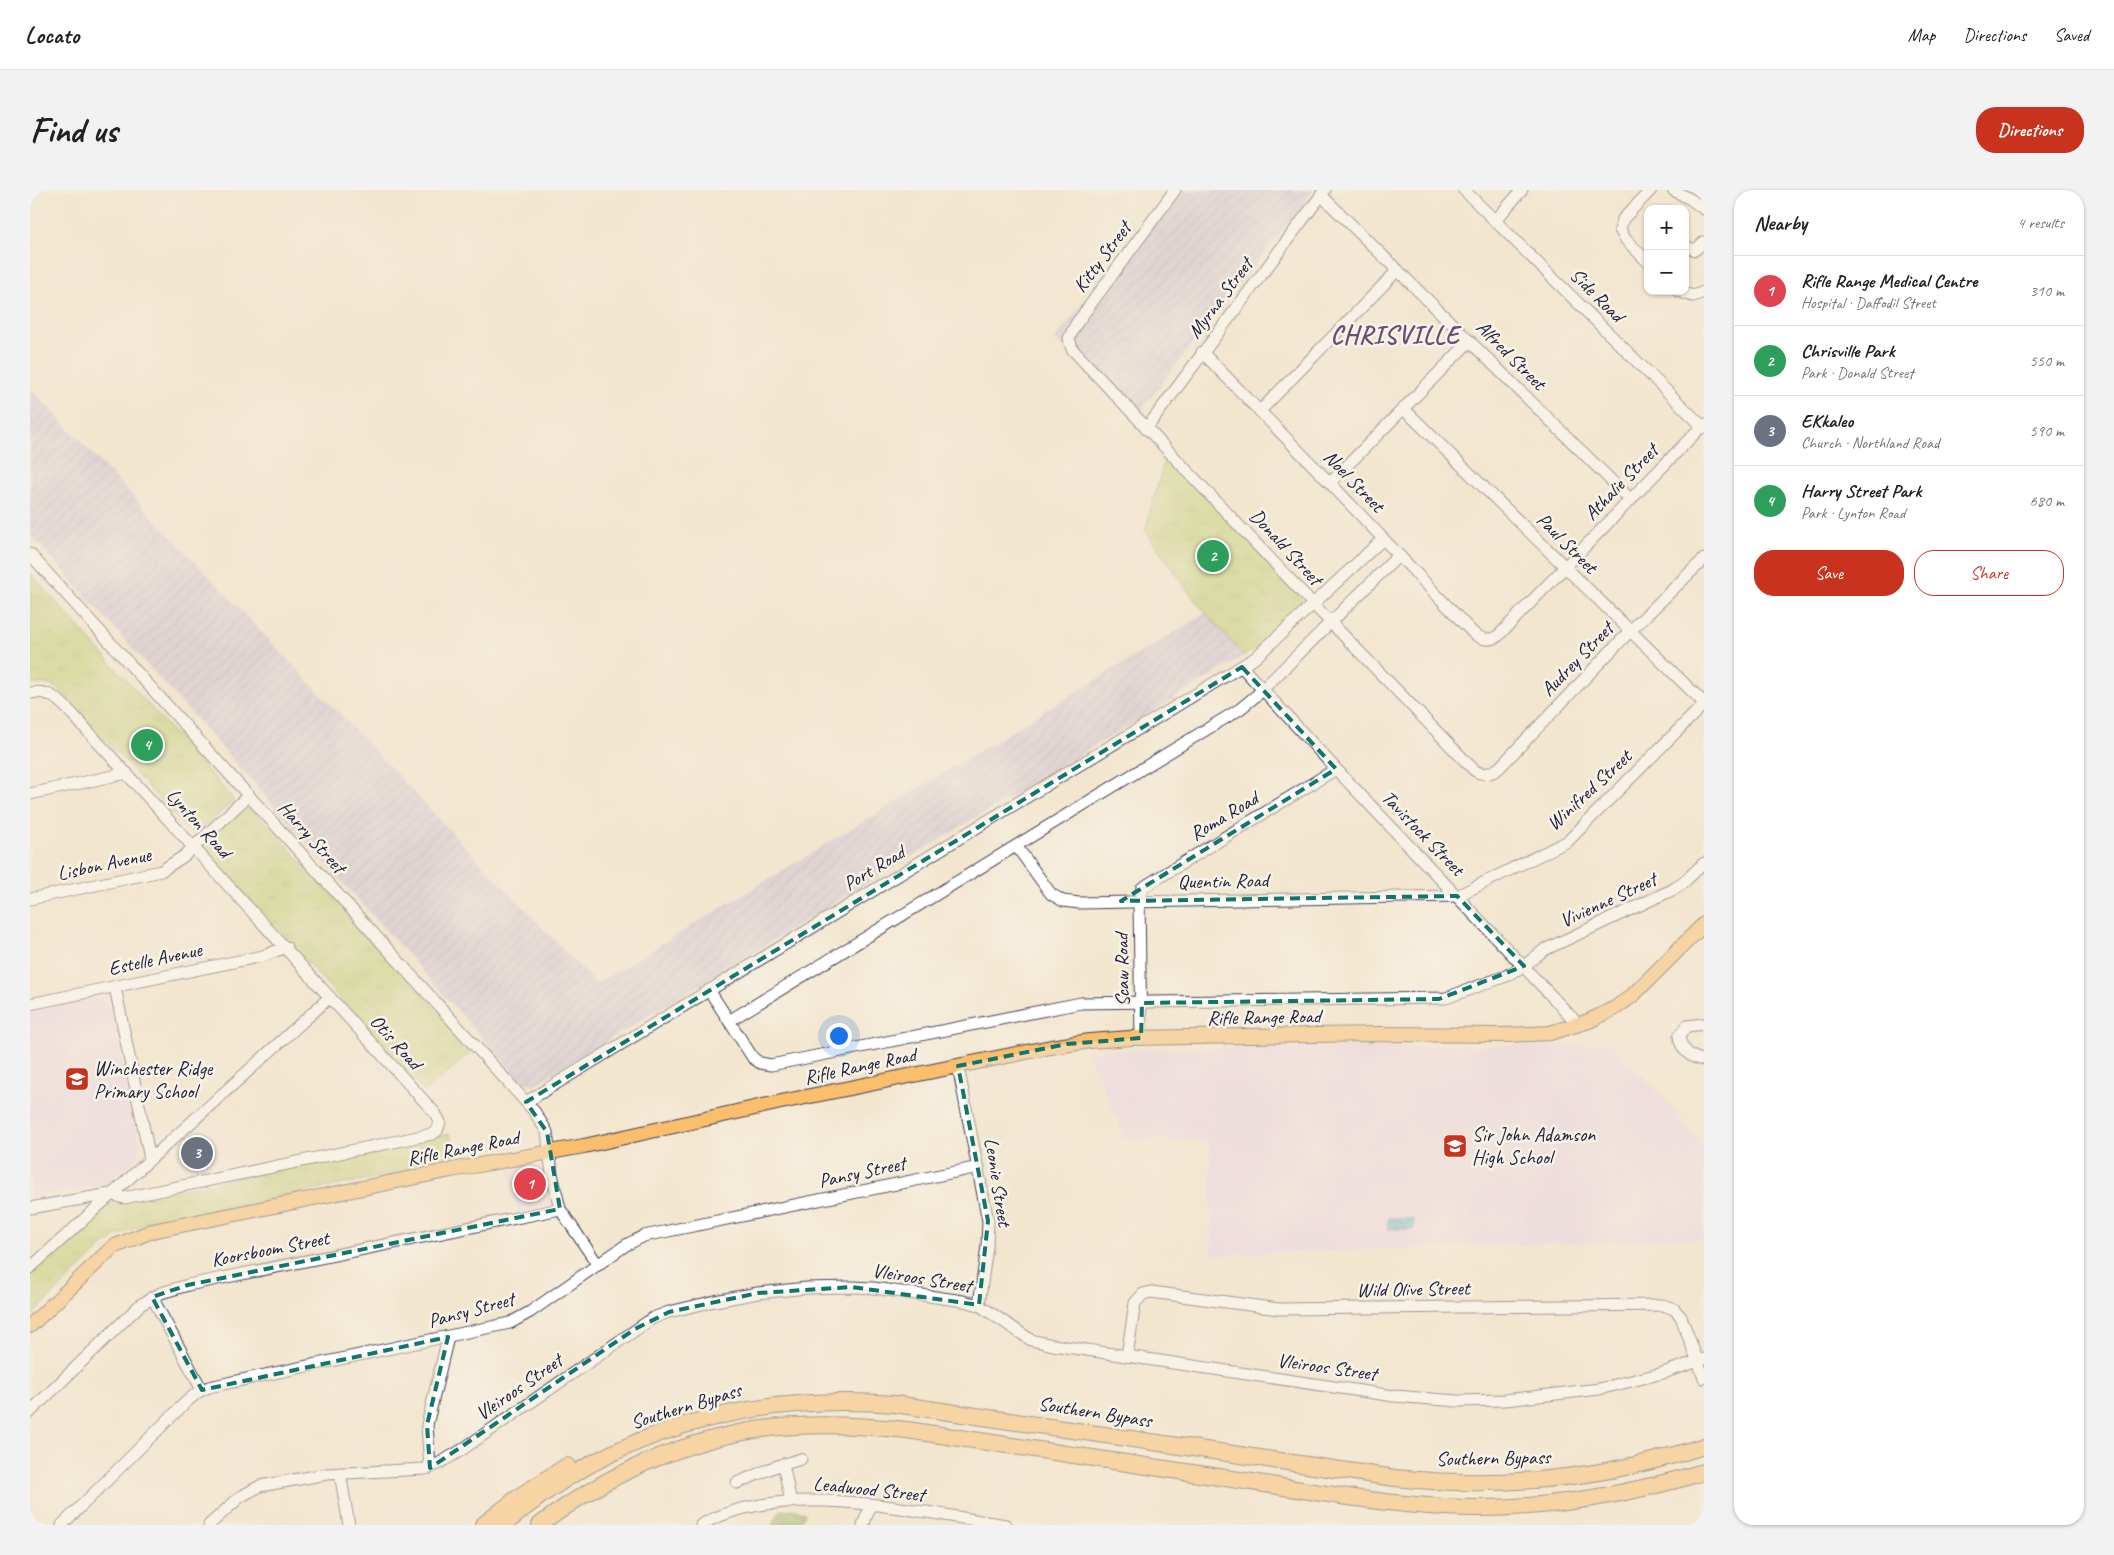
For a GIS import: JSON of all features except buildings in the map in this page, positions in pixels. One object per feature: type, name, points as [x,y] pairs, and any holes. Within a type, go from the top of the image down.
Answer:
[{"type":"highway","name":"Southern Bypass","points":[[504,1525],[563,1482],[634,1444],[673,1428],[748,1409],[781,1404],[843,1401],[895,1404],[1394,1478],[1444,1482],[1505,1482],[1574,1477],[1652,1462],[1704,1446]]},
{"type":"highway","name":"Southern Bypass","points":[[540,1525],[591,1490],[646,1463],[717,1439],[769,1428],[833,1425],[914,1431],[1353,1497],[1445,1507],[1504,1507],[1581,1500],[1672,1482],[1704,1472]]},
{"type":"highway","points":[[483,1525],[520,1496],[576,1461],[634,1444]]},
{"type":"highway","points":[[555,1525],[591,1490]]},
{"type":"main road","name":"Rifle Range Road","points":[[30,1326],[103,1256],[120,1244],[142,1234],[178,1225],[451,1170],[548,1153],[1067,1044],[1141,1038],[1550,1033],[1579,1025],[1607,1012],[1632,996],[1704,924]]},
{"type":"street","name":"Kitty Street","points":[[1072,349],[1069,338],[1076,324],[1176,190]]},
{"type":"street","name":"Side Road","points":[[1464,190],[1703,426]]},
{"type":"street","points":[[1495,221],[1522,190]]},
{"type":"street","points":[[1644,258],[1622,235],[1621,224],[1623,219],[1651,190]]},
{"type":"street","points":[[1673,190],[1704,209]]},
{"type":"street","name":"Alfred Street","points":[[1323,193],[1398,270],[1631,500]]},
{"type":"street","name":"Myrna Street","points":[[1146,428],[1323,193]]},
{"type":"street","points":[[1689,248],[1695,250],[1704,242]]},
{"type":"street","points":[[1260,411],[1398,270]]},
{"type":"street","points":[[1689,295],[1693,296],[1704,292]]},
{"type":"street","points":[[1330,483],[1470,341]]},
{"type":"street","name":"Donald Street","points":[[1072,349],[1314,605],[1474,770]]},
{"type":"street","name":"Noel Street","points":[[1202,352],[1478,637]]},
{"type":"street","name":"Paul Street","points":[[1404,409],[1704,704]]},
{"type":"street","name":"Athalie Street","points":[[1478,637],[1488,640],[1495,638],[1703,426]]},
{"type":"street","name":"Port Road","points":[[526,1102],[1255,658],[1384,539]]},
{"type":"street","name":"Harry Street","points":[[30,554],[538,1116],[546,1130],[548,1153],[560,1209]]},
{"type":"street","points":[[729,1021],[1240,709],[1262,690],[1399,555]]},
{"type":"street","name":"Audrey Street","points":[[1474,770],[1478,773],[1488,774],[1500,767],[1630,632],[1704,559]]},
{"type":"street","name":"Tavistock Street","points":[[1242,666],[1336,769],[1579,1025]]},
{"type":"street","name":"Lynton Road","points":[[30,692],[47,692],[62,702],[330,997]]},
{"type":"street","name":"Winifred Street","points":[[1457,896],[1568,841],[1704,704]]},
{"type":"street","name":"Roma Road","points":[[1139,901],[1142,888],[1336,769]]},
{"type":"street","points":[[30,794],[127,773]]},
{"type":"street","name":"Lisbon Avenue","points":[[30,899],[155,874],[166,869],[249,795]]},
{"type":"street","name":"Quentin Road","points":[[1016,847],[1050,894],[1058,899],[1079,904],[1139,901],[1457,896]]},
{"type":"street","name":"Vivienne Street","points":[[1524,966],[1544,950],[1678,887],[1704,863]]},
{"type":"street","name":"Scaw Road","points":[[1139,901],[1142,1002],[1141,1038]]},
{"type":"street","name":"Estelle Avenue","points":[[30,1004],[263,956],[286,947]]},
{"type":"street","name":"Rifle Range Road","points":[[709,990],[753,1058],[760,1064],[770,1065],[1074,1004],[1439,999],[1478,987],[1506,976],[1524,966]]},
{"type":"street","points":[[114,987],[150,1159]]},
{"type":"street","points":[[30,1268],[330,997]]},
{"type":"street","name":"Otis Road","points":[[330,997],[435,1113]]},
{"type":"street","points":[[1704,1024],[1687,1026],[1679,1036],[1680,1043],[1688,1054],[1704,1060]]},
{"type":"street","name":"Leonie Street","points":[[958,1066],[986,1204],[988,1231],[979,1305]]},
{"type":"street","name":"Rifle Range Road","points":[[110,1194],[121,1198],[429,1136],[435,1133],[440,1125],[440,1120],[435,1113]]},
{"type":"street","name":"Pansy Street","points":[[62,1525],[185,1403],[202,1390],[225,1382],[448,1337],[516,1321],[626,1245],[644,1236],[979,1167]]},
{"type":"street","points":[[30,1208],[110,1194]]},
{"type":"street","points":[[70,1200],[83,1219]]},
{"type":"street","points":[[560,1209],[598,1265]]},
{"type":"street","name":"Koorsboom Street","points":[[30,1412],[133,1311],[152,1297],[188,1285],[560,1209]]},
{"type":"street","name":"Vleiroos Street","points":[[210,1525],[236,1500],[253,1489],[302,1478],[340,1473],[430,1468],[460,1451],[653,1318],[668,1312],[758,1293],[844,1287],[884,1290],[979,1305],[1024,1336],[1036,1342],[1394,1396],[1457,1400],[1505,1400],[1578,1392],[1631,1382],[1701,1360]]},
{"type":"street","name":"Wild Olive Street","points":[[1127,1356],[1134,1306],[1143,1294],[1156,1292],[1279,1309],[1663,1305],[1674,1310],[1681,1317],[1701,1360]]},
{"type":"street","points":[[152,1297],[202,1390]]},
{"type":"street","points":[[430,1468],[426,1425],[448,1337]]},
{"type":"street","points":[[1701,1360],[1704,1378]]},
{"type":"street","points":[[737,1484],[783,1464],[802,1459]]},
{"type":"street","points":[[783,1464],[791,1502]]},
{"type":"street","points":[[340,1473],[349,1525]]},
{"type":"street","name":"Leadwood Street","points":[[701,1525],[715,1517],[738,1510],[791,1502],[871,1504],[968,1522],[1006,1525]]},
{"type":"street","points":[[867,1525],[871,1504]]},
{"type":"highlighted area","points":[[1242,667],[1336,769],[1121,901],[1457,896],[1524,966],[1439,999],[1142,1003],[1141,1038],[1067,1044],[958,1066],[988,1221],[979,1305],[852,1287],[758,1293],[669,1312],[635,1329],[430,1468],[427,1425],[448,1337],[202,1390],[152,1297],[188,1285],[560,1209],[547,1132],[526,1102]]},
{"type":"shaded area","points":[[1168,190],[1314,190],[1135,417],[1055,339]]},
{"type":"shaded area","points":[[30,388],[596,984],[1206,613],[1244,656],[534,1085],[522,1082],[30,534]]},
{"type":"shaded area","name":"Winchester Ridge Primary School","points":[[103,996],[110,1007],[139,1148],[135,1160],[110,1183],[30,1198],[30,1011]]},
{"type":"shaded area","name":"Sir John Adamson High School","points":[[1607,1039],[1668,1102],[1704,1150],[1704,1239],[1212,1255],[1210,1142],[1125,1138],[1088,1052],[1108,1050],[1601,1044]]},
{"type":"shaded area","points":[[533,1165],[545,1168],[551,1201],[548,1207],[517,1214],[508,1168]]},
{"type":"green space","points":[[1166,454],[1302,600],[1300,607],[1288,623],[1244,656],[1197,603],[1145,530]]},
{"type":"green space","points":[[30,573],[234,800],[197,833],[191,832],[182,824],[60,690],[46,684],[30,685]]},
{"type":"green space","points":[[245,805],[250,805],[473,1050],[425,1092],[207,852],[204,845]]},
{"type":"green space","points":[[450,1134],[457,1161],[142,1225],[115,1237],[102,1247],[30,1317],[30,1272],[99,1209],[111,1204]]},
{"type":"green space","points":[[792,1509],[806,1512],[799,1525],[772,1525],[780,1511]]},
{"type":"water","points":[[1388,1218],[1414,1219],[1414,1229],[1388,1229]]},
{"type":"place","name":"Chrisville Park","points":[[1213,556]]},
{"type":"place","name":"Harry Street Park","points":[[147,745]]},
{"type":"place","name":"Winchester Ridge Primary School","points":[[77,1079]]},
{"type":"place","name":"Sir John Adamson High School","points":[[1455,1146]]},
{"type":"place","name":"EKkaleo","points":[[197,1153]]},
{"type":"place","name":"Rifle Range Medical Centre","points":[[530,1184]]},
{"type":"district","name":"CHRISVILLE","points":[[1395,335]]}]
